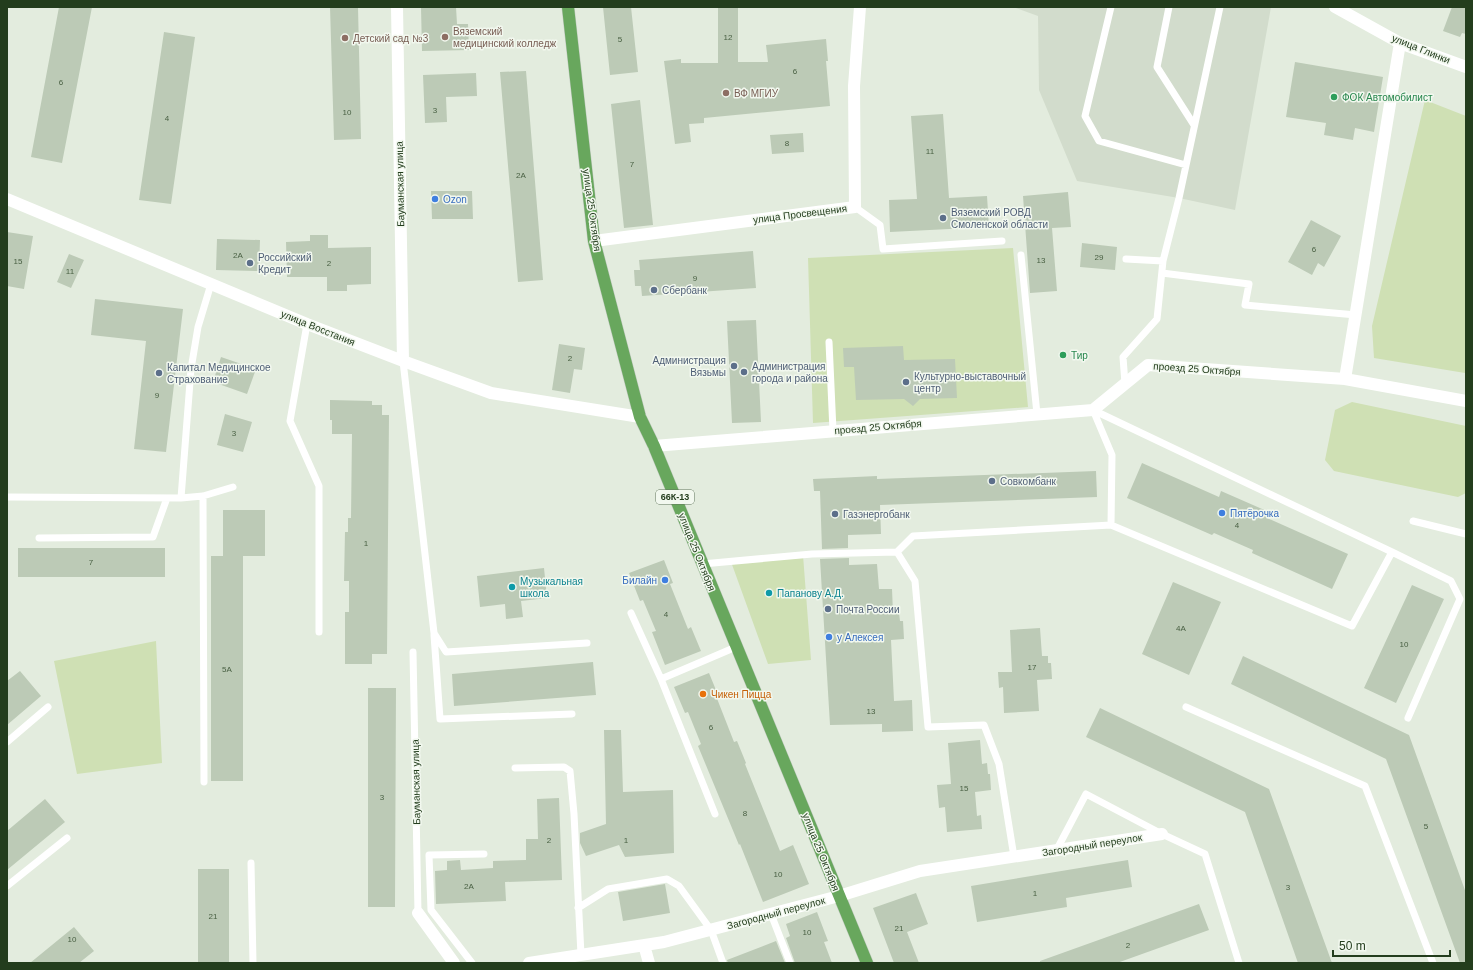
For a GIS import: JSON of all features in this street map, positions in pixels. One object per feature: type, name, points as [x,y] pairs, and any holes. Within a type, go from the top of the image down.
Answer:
[{"type":"main road","name":"улица 25 Октября","points":[[568,7],[594,241],[640,417],[654,446],[867,963]]},
{"type":"street","name":"Бауманская улица","points":[[397,7],[403,362]]},
{"type":"street","name":"улица Просвещения","points":[[594,241],[855,207],[854,86],[860,7]]},
{"type":"street","name":"улица Глинки","points":[[1335,7],[1400,43],[1466,67]]},
{"type":"street","points":[[1345,379],[1400,43]]},
{"type":"street","name":"улица Восстания","points":[[7,199],[307,324],[403,362],[491,393],[640,417]]},
{"type":"street","name":"проезд 25 Октября","points":[[654,446],[1092,410],[1148,365],[1345,379],[1466,401]]},
{"type":"street","name":"Загородный переулок","points":[[529,963],[664,942],[839,896],[920,871],[1162,834]]},
{"type":"street","points":[[418,912],[454,963]]},
{"type":"street","points":[[644,945],[649,963]]},
{"type":"lane","points":[[1111,7],[1085,116],[1099,141],[1186,166]]},
{"type":"lane","points":[[1169,7],[1157,67],[1194,125]]},
{"type":"lane","points":[[1125,384],[1123,357],[1157,319],[1163,261],[1186,166],[1220,7]]},
{"type":"lane","points":[[855,207],[880,225],[883,249],[1002,241]]},
{"type":"lane","points":[[1021,255],[1037,414]]},
{"type":"lane","points":[[1126,259],[1163,261]]},
{"type":"lane","points":[[1162,273],[1249,284],[1245,305],[1356,315]]},
{"type":"lane","points":[[181,498],[191,368],[198,327],[211,284]]},
{"type":"lane","points":[[307,324],[290,420],[319,486],[319,632]]},
{"type":"lane","points":[[829,342],[833,431]]},
{"type":"lane","points":[[403,362],[434,633],[440,719],[572,714]]},
{"type":"lane","points":[[1092,410],[1112,455],[1111,525]]},
{"type":"lane","points":[[1092,410],[1451,581],[1460,599],[1408,718]]},
{"type":"lane","points":[[7,498],[181,498],[203,496],[233,487]]},
{"type":"lane","points":[[203,496],[204,782]]},
{"type":"lane","points":[[39,538],[154,537],[167,498]]},
{"type":"lane","points":[[1413,521],[1466,534]]},
{"type":"lane","points":[[702,564],[812,554],[897,552],[913,536],[1111,525],[1352,626],[1392,552]]},
{"type":"lane","points":[[897,552],[914,581],[928,727],[984,725],[998,764],[1014,857]]},
{"type":"lane","points":[[631,613],[661,679],[715,814]]},
{"type":"lane","points":[[434,633],[446,652],[587,643]]},
{"type":"lane","points":[[661,679],[736,647]]},
{"type":"lane","name":"Бауманская улица","points":[[413,652],[418,912]]},
{"type":"lane","points":[[7,742],[48,707]]},
{"type":"lane","points":[[1186,707],[1365,786],[1433,963]]},
{"type":"lane","points":[[515,768],[564,767],[570,771],[574,814],[581,955]]},
{"type":"lane","points":[[1056,851],[1086,794],[1162,834],[1205,854],[1239,963]]},
{"type":"lane","points":[[7,886],[67,838]]},
{"type":"lane","points":[[472,963],[431,910],[430,855],[484,854]]},
{"type":"lane","points":[[252,863],[253,963]]},
{"type":"lane","points":[[578,908],[608,889],[667,879],[680,886],[711,930],[723,963]]},
{"type":"lane","points":[[771,914],[790,963]]},
{"type":"shaded area","points":[[1013,7],[1271,7],[1235,210],[1179,198],[1077,181],[1039,90],[1038,16]]},
{"type":"green space","points":[[1425,100],[1466,116],[1465,373],[1374,358],[1372,326]]},
{"type":"green space","points":[[1013,248],[1028,407],[813,423],[808,258]]},
{"type":"green space","points":[[1352,402],[1466,426],[1466,493],[1458,497],[1334,471],[1325,460],[1335,410]]},
{"type":"green space","points":[[803,555],[811,660],[768,664],[730,559]]},
{"type":"green space","points":[[156,641],[162,763],[77,774],[54,661]]},
{"type":"building","points":[[59,7],[92,7],[62,163],[31,157]]},
{"type":"building","points":[[330,7],[358,7],[361,139],[334,140]]},
{"type":"building","name":"Вяземский медицинский колледж","points":[[421,7],[456,7],[457,24],[468,24],[469,50],[422,51]]},
{"type":"building","points":[[603,7],[631,7],[638,72],[610,75]]},
{"type":"building","points":[[718,7],[738,7],[738,62],[768,62],[766,45],[826,39],[828,61],[826,61],[830,106],[704,118],[704,123],[689,124],[691,142],[675,144],[664,61],[681,59],[681,63],[718,63]]},
{"type":"building","points":[[1452,7],[1466,7],[1466,34],[1462,33],[1460,37],[1443,31]]},
{"type":"building","points":[[164,32],[195,37],[171,204],[139,200]]},
{"type":"building","name":"ФОК Автомобилист","points":[[1295,62],[1383,77],[1374,132],[1355,128],[1353,140],[1324,135],[1326,123],[1286,117]]},
{"type":"building","points":[[526,71],[543,280],[518,282],[500,72]]},
{"type":"building","points":[[476,73],[477,96],[446,97],[447,122],[425,123],[423,75]]},
{"type":"building","points":[[640,100],[653,225],[624,228],[611,104]]},
{"type":"building","points":[[943,114],[949,198],[987,196],[989,227],[890,232],[889,200],[917,199],[911,116]]},
{"type":"building","points":[[803,133],[804,152],[772,154],[770,135]]},
{"type":"building","points":[[431,191],[472,191],[473,219],[432,219]]},
{"type":"building","points":[[1068,192],[1071,227],[1052,228],[1057,291],[1030,293],[1023,196]]},
{"type":"building","points":[[1311,220],[1341,236],[1324,267],[1318,263],[1312,275],[1288,262]]},
{"type":"building","points":[[7,232],[33,236],[24,289],[7,286]]},
{"type":"building","points":[[310,235],[328,235],[328,248],[371,247],[371,284],[347,285],[347,291],[327,291],[327,277],[287,277],[286,242],[310,241]]},
{"type":"building","points":[[217,239],[260,240],[259,271],[216,270]]},
{"type":"building","points":[[1082,243],[1117,247],[1115,270],[1080,267]]},
{"type":"building","points":[[753,251],[756,288],[642,296],[641,286],[635,286],[634,270],[640,270],[639,260]]},
{"type":"building","points":[[69,254],[84,260],[71,288],[57,282]]},
{"type":"building","points":[[95,299],[183,309],[166,452],[134,449],[146,341],[91,335]]},
{"type":"building","name":"Администрация города и района","points":[[756,320],[761,422],[732,423],[727,321]]},
{"type":"building","points":[[559,344],[585,348],[582,370],[574,369],[570,393],[552,390]]},
{"type":"building","name":"Культурно-выставочный центр","points":[[903,346],[904,360],[955,359],[957,398],[920,399],[913,406],[904,399],[856,400],[854,367],[844,367],[843,348]]},
{"type":"building","points":[[221,357],[256,369],[247,394],[213,382]]},
{"type":"building","points":[[330,400],[372,401],[372,405],[382,405],[382,415],[389,415],[387,654],[372,654],[372,664],[345,664],[345,612],[349,612],[349,581],[344,581],[345,532],[348,532],[348,518],[351,518],[352,434],[332,434]]},
{"type":"building","points":[[225,414],[252,422],[243,452],[217,445]]},
{"type":"building","points":[[1142,463],[1219,497],[1221,491],[1269,512],[1267,518],[1348,554],[1332,589],[1252,553],[1253,550],[1214,533],[1212,535],[1127,498]]},
{"type":"building","points":[[1096,471],[1097,497],[880,505],[881,534],[848,535],[848,548],[822,549],[820,491],[814,491],[813,479],[877,476],[877,479]]},
{"type":"building","points":[[223,510],[265,510],[265,556],[243,556],[243,781],[211,781],[211,556],[223,556]]},
{"type":"building","points":[[18,548],[165,548],[165,577],[18,577]]},
{"type":"building","points":[[849,558],[849,565],[877,564],[879,589],[892,589],[893,613],[899,613],[900,621],[903,621],[904,639],[891,640],[894,701],[912,700],[913,731],[882,732],[882,724],[830,725],[820,559]]},
{"type":"building","points":[[664,560],[673,583],[670,584],[688,629],[691,627],[701,651],[665,665],[652,632],[656,631],[643,600],[640,601],[629,573]]},
{"type":"building","name":"Музыкальная школа","points":[[544,568],[547,598],[521,601],[523,617],[506,619],[505,604],[480,607],[477,576]]},
{"type":"building","points":[[1173,582],[1221,602],[1189,675],[1142,654]]},
{"type":"building","points":[[1412,585],[1444,599],[1396,703],[1364,688]]},
{"type":"building","points":[[1040,628],[1042,656],[1048,656],[1048,663],[1051,663],[1052,679],[1037,680],[1039,711],[1004,713],[1003,687],[999,688],[998,672],[1012,672],[1010,630]]},
{"type":"building","points":[[1243,656],[1409,735],[1466,893],[1466,963],[1460,963],[1386,759],[1231,684]]},
{"type":"building","points":[[593,662],[596,695],[454,706],[452,674]]},
{"type":"building","points":[[20,671],[41,696],[7,725],[7,681]]},
{"type":"building","points":[[709,673],[718,695],[716,696],[734,742],[737,741],[780,851],[793,845],[809,884],[763,902],[698,746],[701,744],[688,712],[685,713],[674,687]]},
{"type":"building","points":[[368,688],[396,688],[395,907],[368,907]]},
{"type":"building","points":[[1100,708],[1269,789],[1332,963],[1298,963],[1245,812],[1086,737]]},
{"type":"building","points":[[604,730],[621,730],[623,792],[673,790],[674,853],[625,857],[619,845],[586,856],[580,843],[580,833],[606,824]]},
{"type":"building","points":[[980,740],[982,764],[987,763],[988,774],[990,774],[991,790],[975,792],[977,816],[981,815],[982,829],[947,832],[945,807],[939,808],[937,785],[951,784],[948,743]]},
{"type":"building","points":[[559,798],[562,880],[505,882],[506,901],[436,904],[435,871],[447,870],[447,861],[460,860],[461,870],[493,868],[493,861],[526,860],[526,839],[538,839],[537,799]]},
{"type":"building","points":[[45,799],[65,822],[7,870],[7,831]]},
{"type":"building","points":[[1128,860],[1132,887],[1066,898],[1067,907],[977,922],[971,886]]},
{"type":"building","points":[[198,869],[229,869],[229,963],[198,963]]},
{"type":"building","points":[[665,884],[670,913],[623,921],[618,892]]},
{"type":"building","points":[[916,893],[928,924],[907,932],[919,963],[894,963],[873,908]]},
{"type":"building","points":[[1199,904],[1209,930],[1117,963],[1040,963],[1040,961]]},
{"type":"building","points":[[817,912],[828,941],[824,942],[832,963],[795,963],[786,938],[790,936],[786,924]]},
{"type":"building","points":[[74,927],[94,951],[79,963],[30,963]]},
{"type":"building","points":[[776,941],[785,963],[728,963],[727,960]]},
{"type":"place","name":"Вяземский медицинский колледж","points":[[445,37]]},
{"type":"place","name":"Детский сад №3","points":[[345,38]]},
{"type":"place","name":"ВФ МГИУ","points":[[726,93]]},
{"type":"place","name":"ФОК Автомобилист","points":[[1334,97]]},
{"type":"place","name":"Ozon","points":[[435,199]]},
{"type":"place","name":"Вяземский РОВД Смоленской области","points":[[943,218]]},
{"type":"place","name":"Российский Кредит","points":[[250,263]]},
{"type":"place","name":"Сбербанк","points":[[654,290]]},
{"type":"place","name":"Тир","points":[[1063,355]]},
{"type":"place","name":"Администрация Вязьмы","points":[[734,366]]},
{"type":"place","name":"Администрация города и района","points":[[744,372]]},
{"type":"place","name":"Капитал Медицинское Страхование","points":[[159,373]]},
{"type":"place","name":"Культурно-выставочный центр","points":[[906,382]]},
{"type":"place","name":"Совкомбанк","points":[[992,481]]},
{"type":"place","name":"Пятёрочка","points":[[1222,513]]},
{"type":"place","name":"Газэнергобанк","points":[[835,514]]},
{"type":"place","name":"Билайн","points":[[665,580]]},
{"type":"place","name":"Музыкальная школа","points":[[512,587]]},
{"type":"place","name":"Папанову А.Д.","points":[[769,593]]},
{"type":"place","name":"Почта России","points":[[828,609]]},
{"type":"place","name":"у Алексея","points":[[829,637]]},
{"type":"place","name":"Чикен Пицца","points":[[703,694]]}]
